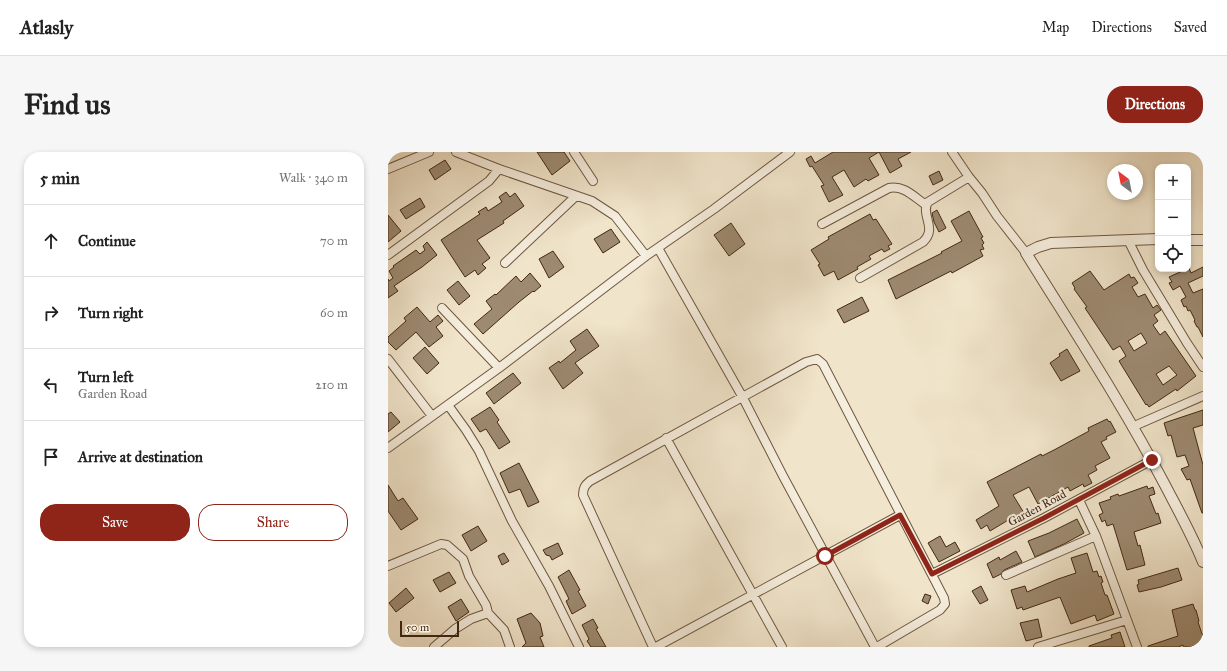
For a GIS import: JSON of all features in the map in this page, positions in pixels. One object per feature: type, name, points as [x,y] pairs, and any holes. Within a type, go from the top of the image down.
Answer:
[{"type":"street","points":[[388,169],[429,152]]},
{"type":"street","points":[[456,152],[499,169],[592,201],[615,216],[646,256]]},
{"type":"street","points":[[574,152],[593,181]]},
{"type":"street","points":[[388,448],[499,368],[646,256],[714,209],[790,152]]},
{"type":"street","points":[[952,152],[997,216],[1026,252],[1152,460],[1188,528],[1203,562]]},
{"type":"street","points":[[388,255],[489,181],[499,169]]},
{"type":"street","points":[[860,278],[923,242],[927,238],[930,230],[925,209],[926,205],[931,200],[969,177]]},
{"type":"street","points":[[822,224],[889,188],[896,186],[902,188],[926,205]]},
{"type":"street","points":[[505,264],[576,196]]},
{"type":"street","points":[[1128,240],[1143,270],[1203,367]]},
{"type":"street","points":[[1026,252],[1051,243],[1155,240]]},
{"type":"street","points":[[1191,240],[1203,240]]},
{"type":"street","points":[[653,647],[583,495],[585,485],[742,396],[806,362],[817,359],[823,364],[900,515],[932,574],[944,598],[945,604],[940,610],[876,647],[825,556],[742,396],[658,248]]},
{"type":"street","points":[[442,308],[499,368]]},
{"type":"street","points":[[388,359],[432,416]]},
{"type":"street","points":[[1132,427],[1203,396]]},
{"type":"street","points":[[448,405],[479,451],[512,521],[549,586],[579,647]]},
{"type":"street","points":[[666,438],[782,647]]},
{"type":"street","name":"Garden Road","points":[[932,574],[1079,500],[1152,460]]},
{"type":"street","points":[[1079,500],[1096,536],[1137,647]]},
{"type":"street","points":[[656,647],[753,596],[900,515]]},
{"type":"street","points":[[1006,575],[1096,536]]},
{"type":"street","points":[[388,566],[431,547],[441,544],[447,545],[463,559],[469,576],[486,605],[488,613],[504,630],[510,647]]},
{"type":"street","points":[[434,647],[455,628],[471,619],[488,613]]},
{"type":"street","points":[[1038,647],[1127,620]]},
{"type":"building","points":[[537,152],[564,152],[570,161],[552,175]]},
{"type":"building","points":[[833,152],[879,152],[869,158],[879,175],[868,181],[866,179],[854,187],[844,170],[832,177],[843,195],[829,202],[821,186],[824,185],[812,166],[810,167],[806,159],[811,156],[815,163]]},
{"type":"building","points":[[879,152],[911,152],[898,159],[902,166],[890,173]]},
{"type":"building","points":[[445,160],[451,169],[435,180],[429,170]]},
{"type":"building","points":[[939,171],[943,180],[933,185],[929,176]]},
{"type":"building","points":[[506,192],[510,197],[515,193],[524,206],[503,221],[504,223],[477,240],[490,258],[482,264],[486,268],[478,275],[475,270],[465,277],[441,240],[480,214],[478,212],[486,207],[488,211],[502,202],[499,197]]},
{"type":"building","points":[[420,198],[425,207],[406,219],[400,210]]},
{"type":"building","points":[[937,210],[946,228],[939,232],[934,222],[932,213]]},
{"type":"building","points":[[969,211],[983,237],[981,238],[984,243],[982,245],[984,249],[980,250],[983,256],[952,273],[951,271],[896,299],[888,280],[942,253],[941,252],[962,241],[951,221]]},
{"type":"building","points":[[870,214],[873,220],[876,219],[892,244],[888,246],[890,249],[884,252],[882,249],[869,256],[871,259],[857,267],[858,269],[838,280],[834,271],[824,276],[818,265],[820,264],[811,250],[829,239],[828,237]]},
{"type":"building","points":[[388,215],[401,231],[388,242]]},
{"type":"building","points":[[731,223],[745,244],[729,256],[714,235]]},
{"type":"building","points":[[611,229],[620,242],[603,253],[594,239]]},
{"type":"building","points":[[427,242],[437,255],[394,286],[398,291],[388,298],[388,279],[389,281],[393,278],[389,271],[394,267],[393,266],[416,250],[420,254],[425,250],[423,246]]},
{"type":"building","points":[[553,251],[564,267],[549,278],[539,259]]},
{"type":"building","points":[[1203,267],[1203,276],[1188,283],[1193,293],[1203,289],[1203,337],[1190,310],[1188,311],[1186,306],[1184,307],[1181,300],[1186,297],[1180,286],[1173,290],[1169,283],[1172,282],[1169,277],[1180,272],[1191,273]]},
{"type":"building","points":[[1090,271],[1104,290],[1129,274],[1131,278],[1134,277],[1138,283],[1132,287],[1138,297],[1145,294],[1153,308],[1157,305],[1161,310],[1154,315],[1158,321],[1153,325],[1160,335],[1165,331],[1196,376],[1177,391],[1176,389],[1149,407],[1147,404],[1146,405],[1119,361],[1126,356],[1120,346],[1113,350],[1085,308],[1087,307],[1074,289],[1075,288],[1072,283]],"holes":[[[1141,333],[1147,343],[1134,351],[1128,341]],[[1169,366],[1177,375],[1163,385],[1156,374]]]},
{"type":"building","points":[[530,273],[541,286],[519,302],[483,334],[474,324],[492,309],[486,301],[495,294],[496,295],[516,276],[521,282]]},
{"type":"building","points":[[458,281],[470,296],[459,305],[447,290]]},
{"type":"building","points":[[862,297],[869,311],[844,323],[837,310]]},
{"type":"building","points":[[417,307],[430,322],[438,315],[443,321],[436,327],[443,336],[429,347],[416,332],[396,350],[388,342],[388,337],[406,321],[404,318]]},
{"type":"building","points":[[587,329],[599,346],[575,363],[583,373],[563,389],[549,368],[559,361],[560,363],[576,350],[570,341]]},
{"type":"building","points":[[425,347],[439,363],[427,374],[413,358]]},
{"type":"building","points":[[1067,349],[1080,371],[1061,381],[1050,363],[1060,356],[1059,354]]},
{"type":"building","points":[[513,373],[521,383],[494,404],[486,393]]},
{"type":"building","points":[[490,407],[499,420],[497,422],[510,442],[499,449],[486,429],[480,432],[471,419]]},
{"type":"building","points":[[1203,410],[1203,425],[1193,428],[1203,465],[1202,513],[1190,479],[1187,480],[1181,469],[1189,466],[1185,455],[1177,457],[1171,435],[1168,436],[1164,423]]},
{"type":"building","points":[[391,412],[400,422],[388,432],[388,414]]},
{"type":"building","points":[[1107,419],[1109,422],[1110,421],[1116,432],[1106,437],[1107,439],[1101,442],[1110,458],[1095,466],[1097,470],[1088,475],[1092,483],[1084,487],[1083,484],[1070,491],[1068,487],[1038,504],[1029,487],[1013,495],[1024,513],[1011,521],[1010,519],[990,531],[987,525],[981,529],[976,520],[999,506],[987,482],[1041,454],[1042,456],[1054,450],[1089,431],[1088,428]]},
{"type":"building","points":[[519,463],[539,502],[528,507],[520,489],[509,493],[500,473]]},
{"type":"building","points":[[388,485],[398,501],[403,498],[418,519],[401,530],[388,511]]},
{"type":"building","points":[[1147,486],[1148,489],[1153,487],[1155,494],[1149,496],[1156,514],[1158,513],[1161,523],[1134,532],[1138,546],[1140,545],[1145,565],[1127,570],[1113,524],[1107,526],[1105,520],[1102,522],[1099,515],[1103,513],[1099,503],[1111,499],[1110,497],[1118,494],[1119,496]]},
{"type":"building","points":[[1077,519],[1084,533],[1035,557],[1028,541],[1049,533]]},
{"type":"building","points":[[478,526],[487,541],[471,551],[462,535]]},
{"type":"building","points":[[940,536],[946,547],[955,542],[960,551],[939,562],[928,543]]},
{"type":"building","points":[[558,543],[563,554],[552,560],[543,550]]},
{"type":"building","points":[[1016,551],[1022,562],[1004,570],[1001,574],[993,578],[987,564],[999,557],[1000,560]]},
{"type":"building","points":[[504,553],[509,561],[502,565],[498,556]]},
{"type":"building","points":[[1087,553],[1093,572],[1097,571],[1099,577],[1101,576],[1103,582],[1101,583],[1105,595],[1107,595],[1114,614],[1097,621],[1095,615],[1071,624],[1060,597],[1023,610],[1022,607],[1017,609],[1011,590],[1025,586],[1027,592],[1076,573],[1071,558]]},
{"type":"building","points":[[1178,568],[1182,580],[1139,592],[1137,585],[1139,584],[1138,580]]},
{"type":"building","points":[[569,570],[580,590],[578,591],[586,606],[572,614],[566,601],[569,599],[558,577]]},
{"type":"building","points":[[449,572],[456,583],[440,592],[433,580]]},
{"type":"building","points":[[981,586],[988,600],[980,604],[972,591]]},
{"type":"building","points":[[406,588],[414,598],[396,612],[389,603]]},
{"type":"building","points":[[925,594],[931,596],[928,604],[922,601]]},
{"type":"building","points":[[461,599],[469,612],[456,621],[448,607]]},
{"type":"building","points":[[1193,604],[1203,634],[1203,643],[1190,647],[1184,647],[1183,645],[1178,647],[1148,647],[1178,636],[1172,610]]},
{"type":"building","points":[[531,613],[540,623],[543,636],[540,637],[544,647],[522,647],[526,643],[517,619]]},
{"type":"building","points":[[593,619],[598,628],[596,629],[606,647],[591,647],[587,641],[589,639],[582,625]]},
{"type":"building","points":[[1038,619],[1042,637],[1026,641],[1020,623]]},
{"type":"building","points":[[1120,632],[1125,647],[1089,647],[1112,638],[1111,635]]},
{"type":"route","points":[[825,556],[900,515],[932,574],[1044,518],[1152,460]]}]
